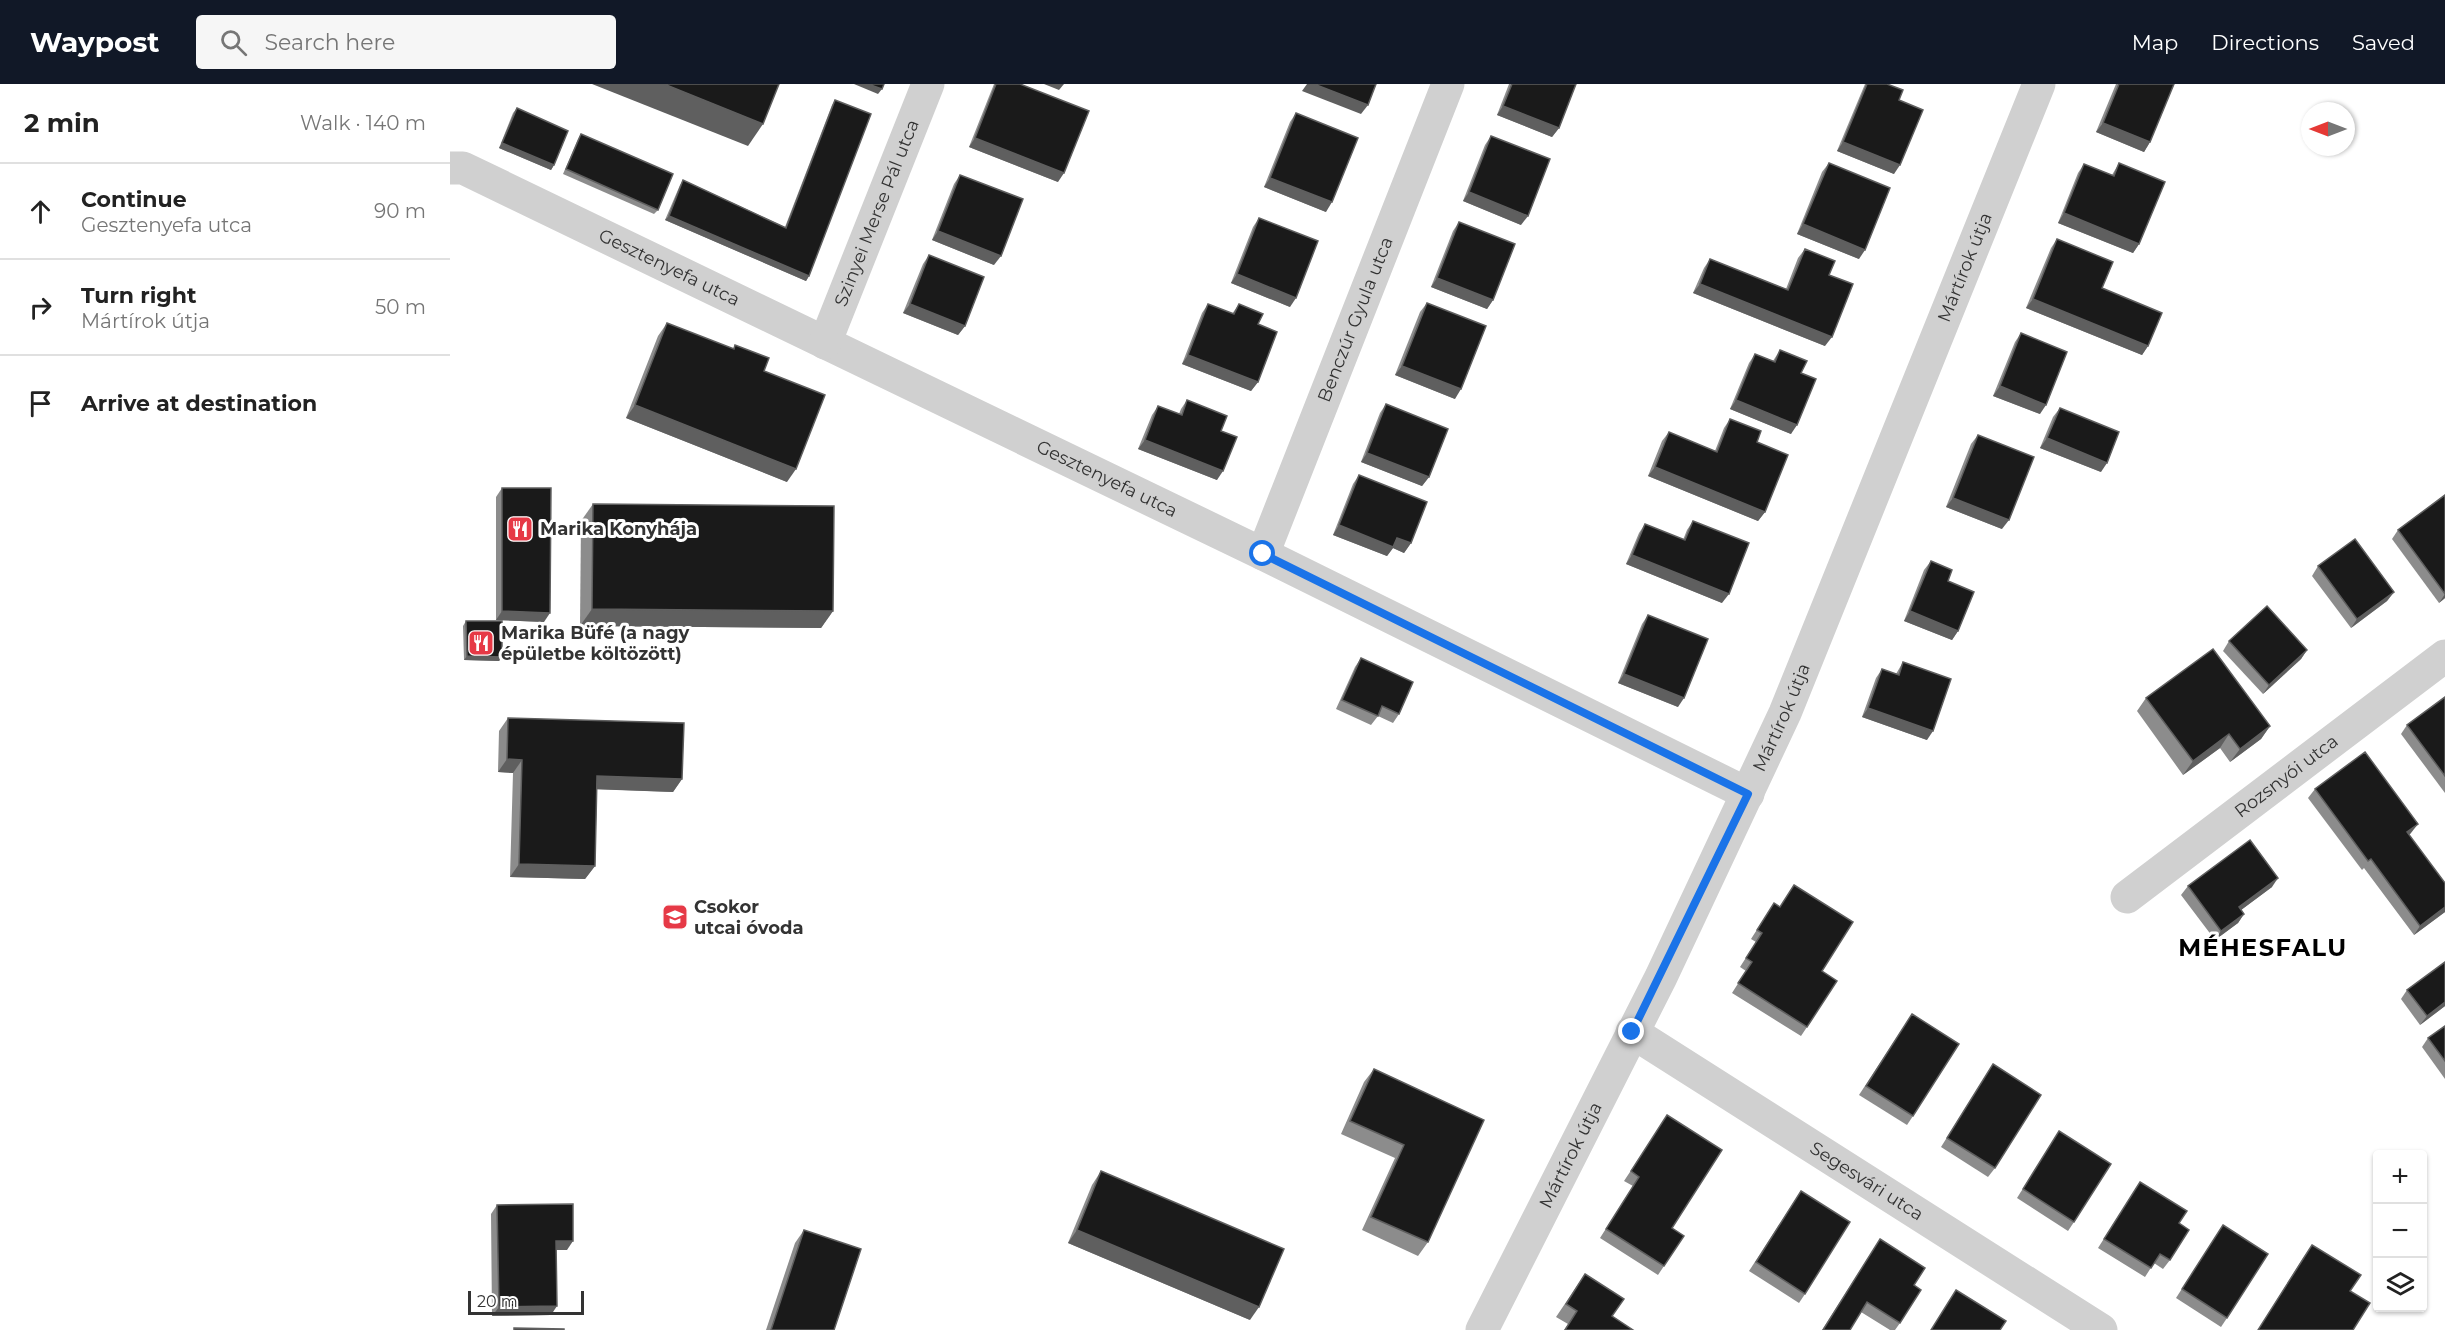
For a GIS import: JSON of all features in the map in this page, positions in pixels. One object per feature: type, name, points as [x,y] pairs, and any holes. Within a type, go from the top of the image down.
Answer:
[{"type":"street","name":"Szinyei Merse Pál utca","points":[[825,343],[928,84]]},
{"type":"street","name":"Benczúr Gyula utca","points":[[1263,554],[1448,84]]},
{"type":"street","name":"Mártírok útja","points":[[1482,1330],[1632,1032],[1785,713],[2039,84]]},
{"type":"street","name":"Gesztenyefa utca","points":[[457,168],[1263,554],[1748,794]]},
{"type":"street","name":"Rozsnyói utca","points":[[2127,897],[2445,656]]},
{"type":"street","name":"Segesvári utca","points":[[1632,1032],[2101,1330]]},
{"type":"building","points":[[664,84],[779,84],[763,124]]},
{"type":"building","points":[[868,84],[884,84],[882,89]]},
{"type":"building","points":[[996,84],[1020,84],[1089,111],[1064,173],[975,138]]},
{"type":"building","points":[[1314,84],[1376,84],[1368,105]]},
{"type":"building","points":[[1512,84],[1576,84],[1559,128],[1503,106]]},
{"type":"building","points":[[1867,84],[1887,84],[1903,90],[1899,100],[1923,110],[1900,165],[1843,142]]},
{"type":"building","points":[[2119,84],[2174,84],[2150,142],[2103,123]]},
{"type":"building","points":[[835,100],[871,114],[809,276],[669,216],[683,180],[786,228]]},
{"type":"building","points":[[517,108],[568,131],[554,165],[502,143]]},
{"type":"building","points":[[1296,113],[1358,138],[1332,202],[1270,178]]},
{"type":"building","points":[[581,134],[673,174],[658,210],[566,169]]},
{"type":"building","points":[[1491,136],[1550,159],[1528,216],[1469,192]]},
{"type":"building","points":[[1829,163],[1890,188],[1865,250],[1803,224]]},
{"type":"building","points":[[2119,163],[2165,182],[2139,244],[2064,213],[2084,164],[2114,176]]},
{"type":"building","points":[[960,175],[1023,199],[1001,256],[938,231]]},
{"type":"building","points":[[1259,218],[1318,241],[1296,298],[1237,274]]},
{"type":"building","points":[[1459,222],[1515,244],[1493,300],[1437,278]]},
{"type":"building","points":[[2057,239],[2113,262],[2102,288],[2162,313],[2148,346],[2033,299]]},
{"type":"building","points":[[1805,249],[1835,261],[1829,275],[1853,284],[1832,337],[1700,284],[1710,259],[1788,290]]},
{"type":"building","points":[[929,255],[984,277],[965,326],[910,304]]},
{"type":"building","points":[[1427,303],[1486,326],[1461,389],[1402,366]]},
{"type":"building","points":[[1208,304],[1234,314],[1239,304],[1263,314],[1258,324],[1277,332],[1258,382],[1188,355]]},
{"type":"building","points":[[667,323],[734,349],[735,345],[769,358],[764,371],[825,395],[796,469],[635,405]]},
{"type":"building","points":[[2021,333],[2067,352],[2046,405],[2000,386]]},
{"type":"building","points":[[1780,350],[1807,361],[1801,373],[1816,379],[1797,425],[1736,400],[1755,354],[1775,362]]},
{"type":"building","points":[[1187,400],[1227,416],[1221,431],[1237,437],[1223,471],[1145,440],[1158,406],[1182,415]]},
{"type":"building","points":[[1386,404],[1448,429],[1429,477],[1367,453]]},
{"type":"building","points":[[2060,408],[2119,432],[2107,463],[2047,438]]},
{"type":"building","points":[[1730,419],[1761,431],[1757,442],[1788,455],[1765,512],[1655,467],[1669,432],[1717,452]]},
{"type":"building","points":[[1978,435],[2034,457],[2009,520],[1953,498]]},
{"type":"building","points":[[1359,475],[1427,502],[1411,543],[1397,538],[1393,547],[1339,525]]},
{"type":"building","name":"Marika Konyhája","points":[[502,488],[551,488],[550,613],[502,611]]},
{"type":"building","points":[[2445,495],[2445,594],[2398,530]]},
{"type":"building","points":[[593,504],[834,506],[833,611],[592,609]]},
{"type":"building","points":[[1693,521],[1749,543],[1729,594],[1632,555],[1645,524],[1685,540]]},
{"type":"building","points":[[2355,539],[2394,592],[2357,619],[2318,566]]},
{"type":"building","points":[[1931,561],[1952,570],[1948,581],[1974,592],[1958,631],[1910,611]]},
{"type":"building","points":[[2267,606],[2307,650],[2269,685],[2229,641]]},
{"type":"building","points":[[1648,615],[1708,639],[1684,698],[1624,674]]},
{"type":"building","name":"Marika Büfé (a nagy épületbe költözött)","points":[[466,621],[502,621],[502,657],[467,656]]},
{"type":"building","points":[[2213,649],[2270,726],[2240,749],[2229,734],[2193,761],[2146,698]]},
{"type":"building","points":[[1361,658],[1413,682],[1399,714],[1382,706],[1378,716],[1342,700]]},
{"type":"building","points":[[1903,662],[1951,679],[1933,731],[1868,708],[1882,669],[1899,675]]},
{"type":"building","points":[[2445,697],[2445,776],[2407,725]]},
{"type":"building","points":[[508,718],[684,723],[682,779],[597,776],[595,866],[519,864],[522,760],[507,759]]},
{"type":"building","points":[[2365,752],[2418,824],[2407,832],[2445,883],[2445,907],[2420,926],[2371,859],[2368,861],[2315,789]]},
{"type":"building","points":[[2250,840],[2278,878],[2239,907],[2244,914],[2221,931],[2188,886]]},
{"type":"building","points":[[1794,885],[1853,922],[1822,971],[1837,981],[1807,1027],[1738,983],[1752,962],[1746,958],[1762,933],[1757,930],[1774,903],[1780,907]]},
{"type":"building","points":[[2445,962],[2445,1002],[2427,1016],[2407,990]]},
{"type":"building","points":[[1912,1014],[1959,1044],[1913,1116],[1866,1086]]},
{"type":"building","points":[[2445,1026],[2445,1061],[2428,1038]]},
{"type":"building","points":[[1993,1064],[2041,1095],[1995,1168],[1947,1138]]},
{"type":"building","points":[[1374,1069],[1484,1120],[1428,1242],[1371,1217],[1404,1145],[1350,1121]]},
{"type":"building","points":[[1667,1115],[1722,1150],[1672,1228],[1684,1236],[1664,1266],[1606,1229],[1639,1177],[1631,1171]]},
{"type":"building","points":[[2059,1131],[2111,1164],[2074,1222],[2023,1189]]},
{"type":"building","points":[[1101,1171],[1284,1249],[1259,1307],[1077,1230]]},
{"type":"building","points":[[2140,1182],[2187,1211],[2179,1223],[2189,1230],[2170,1260],[2160,1254],[2151,1268],[2104,1239]]},
{"type":"building","points":[[1801,1191],[1850,1222],[1805,1294],[1756,1262]]},
{"type":"building","points":[[573,1204],[573,1241],[556,1241],[557,1306],[499,1307],[497,1205]]},
{"type":"building","points":[[2223,1225],[2268,1254],[2227,1318],[2182,1289]]},
{"type":"building","points":[[804,1230],[861,1249],[834,1330],[771,1330]]},
{"type":"building","points":[[1880,1239],[1925,1268],[1914,1285],[1921,1290],[1900,1323],[1867,1302],[1850,1330],[1823,1330]]},
{"type":"building","points":[[2312,1245],[2361,1275],[2350,1291],[2370,1303],[2353,1330],[2258,1330]]},
{"type":"building","points":[[1585,1274],[1624,1299],[1612,1316],[1633,1330],[1565,1330],[1577,1311],[1566,1304]]},
{"type":"building","points":[[1956,1290],[2006,1321],[2000,1330],[1931,1330]]},
{"type":"building","points":[[514,1328],[564,1329],[564,1330],[514,1330]]},
{"type":"place","name":"Marika Konyhája","points":[[520,529]]},
{"type":"place","name":"Marika Büfé (a nagy épületbe költözött)","points":[[481,643]]},
{"type":"place","name":"Csokor utcai óvoda","points":[[675,917]]},
{"type":"district","name":"MÉHESFALU","points":[[2263,948]]},
{"type":"route","points":[[1263,554],[1748,794],[1632,1032]]}]
